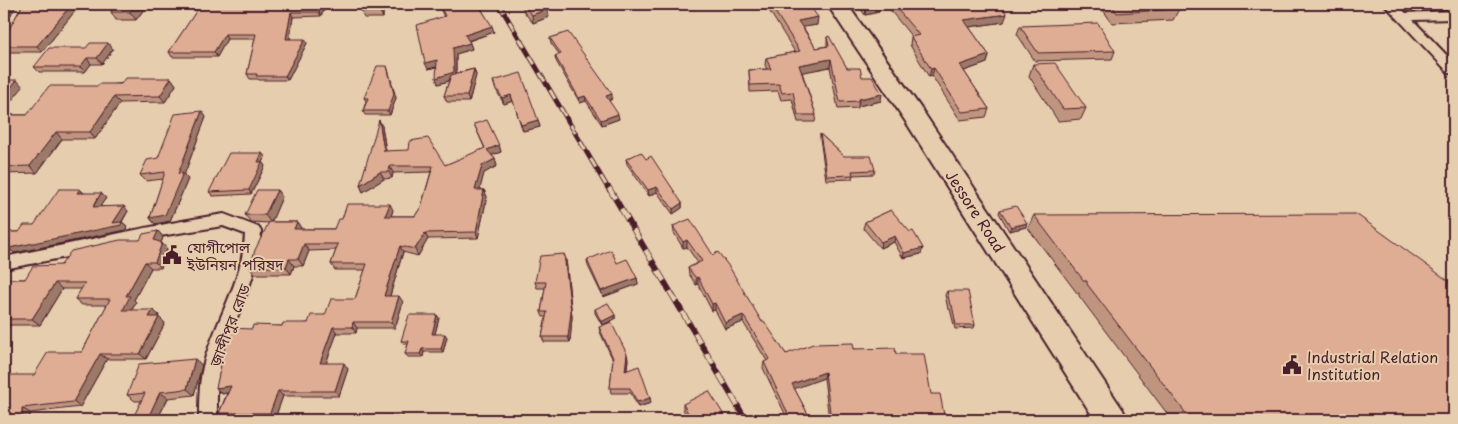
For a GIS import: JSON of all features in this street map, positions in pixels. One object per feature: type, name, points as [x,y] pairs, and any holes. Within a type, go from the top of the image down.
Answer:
[{"type":"highway","name":"Jessore Road","points":[[837,4],[914,116],[1112,420]]},
{"type":"street","points":[[1390,4],[1454,69]]},
{"type":"street","points":[[1402,17],[1454,15]]},
{"type":"street","name":"জ়াব্দীপুর রোড","points":[[4,264],[160,230],[224,220],[254,231],[254,241],[246,278],[229,316],[209,378],[208,420]]},
{"type":"building","points":[[4,4],[8,4],[4,12]]},
{"type":"building","points":[[23,4],[72,4],[37,46],[4,46],[4,38]]},
{"type":"building","points":[[117,4],[137,4],[130,12],[111,12]]},
{"type":"building","points":[[201,4],[323,4],[319,12],[291,12],[286,39],[305,39],[285,76],[256,76],[257,74],[247,74],[256,34],[225,34],[214,52],[169,52]]},
{"type":"building","points":[[363,4],[380,4],[380,11],[361,11]]},
{"type":"building","points":[[439,4],[478,4],[492,26],[465,35],[470,43],[453,48],[454,72],[436,78],[437,60],[425,63],[417,25],[445,16]]},
{"type":"building","points":[[522,4],[543,4],[547,9],[532,15]]},
{"type":"building","points":[[770,4],[808,4],[818,17],[798,21],[816,48],[829,46],[827,37],[829,36],[847,68],[860,68],[862,77],[872,77],[882,94],[859,99],[859,101],[840,102],[831,59],[799,65],[816,115],[798,115],[793,92],[782,93],[779,84],[750,85],[749,70],[771,69],[766,58],[800,51]]},
{"type":"building","points":[[864,4],[880,4],[866,7]]},
{"type":"building","points":[[893,4],[1000,4],[1007,14],[964,20],[989,55],[960,65],[989,109],[962,112],[934,68],[931,69],[911,37],[919,35]]},
{"type":"building","points":[[1111,4],[1175,4],[1179,9],[1117,13]]},
{"type":"building","points":[[1098,23],[1115,51],[1038,53],[1020,26]]},
{"type":"building","points":[[568,32],[612,94],[606,96],[618,114],[601,120],[585,96],[579,98],[555,56],[561,54],[550,38]]},
{"type":"building","points":[[90,43],[108,43],[97,58],[87,58],[80,67],[34,67],[49,48],[86,48]]},
{"type":"building","points":[[1055,63],[1086,108],[1063,109],[1033,64]]},
{"type":"building","points":[[377,66],[387,66],[394,94],[388,111],[363,111],[368,98],[364,98]]},
{"type":"building","points":[[474,69],[467,96],[444,96],[451,75]]},
{"type":"building","points":[[521,73],[538,120],[521,125],[511,95],[502,98],[493,81]]},
{"type":"building","points":[[125,78],[171,78],[160,96],[114,97],[90,132],[56,132],[30,166],[4,167],[4,115],[27,115],[49,86],[121,84]]},
{"type":"building","points":[[4,80],[17,80],[4,96]]},
{"type":"building","points":[[202,111],[178,174],[183,173],[165,215],[150,218],[165,172],[140,175],[147,160],[158,158],[175,114]]},
{"type":"building","points":[[379,120],[384,151],[409,150],[410,141],[428,138],[445,165],[485,148],[474,124],[487,120],[499,145],[487,150],[495,159],[482,166],[475,190],[484,190],[476,232],[425,233],[415,249],[400,246],[384,296],[399,296],[391,322],[353,322],[352,327],[333,327],[320,363],[344,363],[335,391],[278,391],[270,413],[219,413],[231,386],[216,388],[229,328],[252,329],[253,325],[282,326],[283,323],[308,323],[311,315],[325,315],[331,299],[355,299],[367,264],[331,264],[338,244],[304,244],[298,259],[289,259],[286,267],[250,267],[255,250],[269,222],[297,222],[294,229],[334,229],[338,219],[342,219],[347,204],[390,204],[385,216],[415,216],[421,207],[433,166],[390,166],[389,172],[380,172],[360,185]]},
{"type":"building","points":[[820,134],[844,156],[871,156],[875,170],[852,171],[853,175],[827,176]]},
{"type":"building","points":[[641,152],[646,159],[651,156],[682,203],[673,209],[657,187],[648,190],[626,159]]},
{"type":"building","points":[[229,153],[262,153],[258,162],[262,162],[249,190],[209,192]]},
{"type":"building","points":[[59,189],[80,189],[77,193],[101,193],[93,207],[124,206],[113,223],[122,222],[121,225],[9,248],[4,247],[4,232],[19,232],[24,225],[34,225]]},
{"type":"building","points":[[257,190],[277,190],[265,215],[245,215]]},
{"type":"building","points":[[1016,206],[1027,223],[1011,227],[1000,210]]},
{"type":"building","points":[[891,210],[910,232],[913,231],[923,248],[904,253],[895,236],[881,242],[865,222]]},
{"type":"building","name":"Industrial Relation Institution","points":[[1356,214],[1454,285],[1454,420],[1191,420],[1087,284],[1087,281],[1084,281],[1034,215]]},
{"type":"building","points":[[690,219],[713,255],[718,252],[730,268],[762,322],[764,321],[786,354],[813,344],[853,343],[854,349],[895,348],[896,354],[924,354],[931,394],[940,394],[945,420],[831,420],[825,372],[792,384],[811,420],[791,420],[764,362],[770,359],[743,315],[725,323],[715,303],[712,304],[698,277],[696,278],[688,268],[702,261],[687,240],[683,242],[673,226]]},
{"type":"building","points":[[158,231],[154,240],[162,243],[155,262],[145,262],[126,296],[130,296],[123,310],[153,310],[149,317],[159,317],[140,354],[100,354],[73,402],[22,408],[22,416],[19,416],[16,420],[4,420],[4,375],[34,375],[48,352],[82,352],[110,299],[75,299],[85,283],[55,283],[32,319],[4,319],[4,279],[25,279],[33,266],[61,265],[71,251],[120,240],[140,240],[143,234]]},
{"type":"building","points":[[611,250],[617,263],[627,259],[637,278],[601,291],[587,260]]},
{"type":"building","points":[[564,254],[571,312],[568,337],[542,337],[547,312],[541,312],[546,282],[535,282],[540,256]]},
{"type":"building","points":[[947,291],[968,291],[975,325],[956,325]]},
{"type":"building","points":[[608,303],[615,315],[601,322],[595,309]]},
{"type":"building","points":[[409,315],[437,315],[432,334],[445,334],[441,349],[422,349],[420,354],[405,354],[409,341],[401,341]]},
{"type":"building","points":[[611,322],[627,354],[625,371],[639,366],[650,398],[637,402],[630,388],[610,388],[613,358],[599,327]]},
{"type":"building","points":[[195,359],[187,389],[160,392],[147,420],[132,420],[145,393],[127,395],[139,364]]},
{"type":"building","points":[[709,391],[727,420],[692,420],[683,404]]},
{"type":"building","points":[[403,415],[402,420],[377,420],[378,416]]},
{"type":"building","points":[[1053,418],[1071,418],[1071,420],[1054,420]]},
{"type":"railway","points":[[499,4],[609,190]]},
{"type":"railway","points":[[609,188],[746,420]]},
{"type":"place","name":"যোগীপোল ইউনিয়ন পরিষদ","points":[[172,255]]},
{"type":"place","name":"Industrial Relation Institution","points":[[1292,365]]}]
